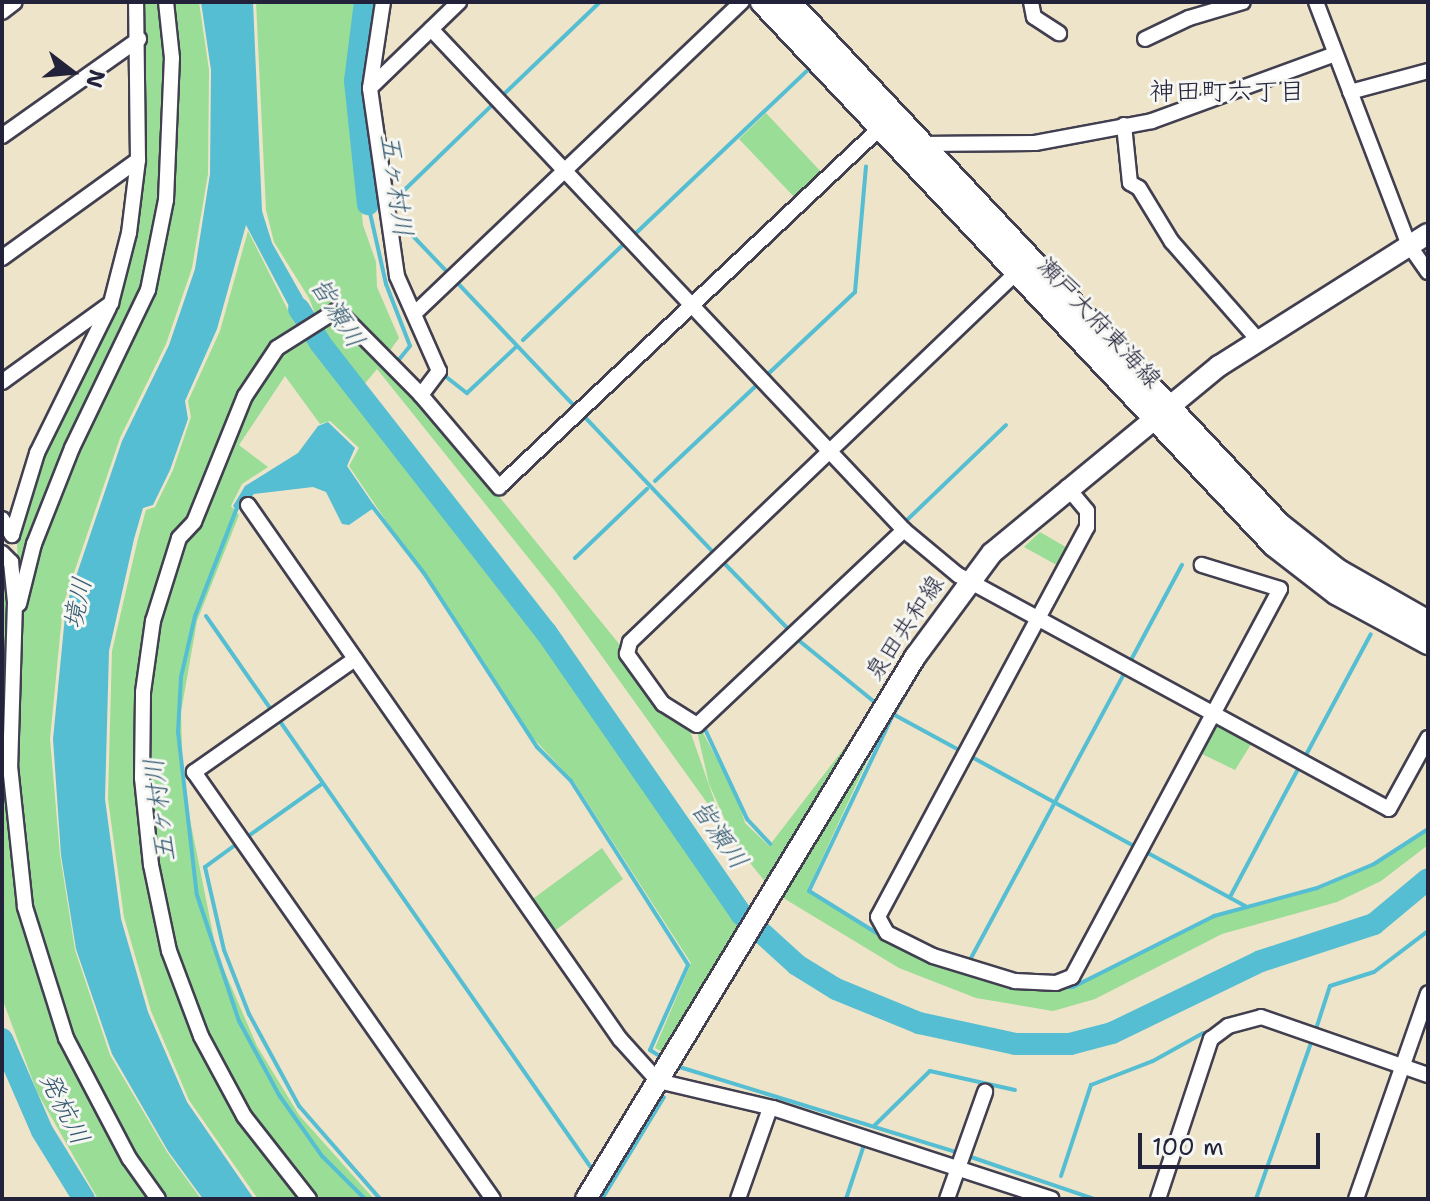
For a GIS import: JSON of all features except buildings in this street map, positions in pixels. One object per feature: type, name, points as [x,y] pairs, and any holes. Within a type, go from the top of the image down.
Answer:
[{"type":"main road","name":"瀬戸大府東海線","points":[[762,2],[1017,272],[1162,413],[1311,551],[1367,590],[1428,622]]},
{"type":"main road","name":"瀬戸大府東海線","points":[[789,2],[1162,413],[1291,560],[1346,599],[1428,643]]},
{"type":"main road","name":"泉田共和線","points":[[586,1199],[767,895],[968,581],[1067,487],[1219,366],[1428,234]]},
{"type":"street","points":[[2,12],[15,2]]},
{"type":"street","points":[[136,2],[139,39],[138,160],[129,233],[111,303],[37,453],[7,558],[15,620],[10,766],[25,907],[66,1038],[129,1158],[158,1199]]},
{"type":"street","points":[[15,620],[34,544],[72,448],[148,290],[166,200],[172,58],[166,2]]},
{"type":"street","points":[[383,2],[370,88],[384,208],[397,276],[439,371],[421,395]]},
{"type":"street","points":[[370,88],[459,2]]},
{"type":"street","points":[[415,313],[742,2]]},
{"type":"street","points":[[1031,2],[1034,17],[1059,33]]},
{"type":"street","points":[[1145,39],[1227,4],[1243,2]]},
{"type":"street","points":[[1316,2],[1409,245],[1428,272]]},
{"type":"street","points":[[431,29],[904,530],[968,581],[1389,809],[1428,738]]},
{"type":"street","points":[[2,136],[139,39]]},
{"type":"street","points":[[919,144],[1035,143],[1152,121],[1335,54]]},
{"type":"street","points":[[1350,92],[1428,71]]},
{"type":"street","points":[[1124,125],[1130,183],[1139,188],[1172,242],[1259,341]]},
{"type":"street","points":[[309,1199],[244,1116],[201,1036],[169,951],[151,865],[142,778],[143,692],[153,621],[179,538],[194,522],[245,396],[277,348],[332,312],[349,319],[377,355],[421,395],[499,487],[880,128]]},
{"type":"street","points":[[2,258],[138,160]]},
{"type":"street","points":[[904,530],[704,721],[691,724],[653,693],[632,665],[627,647],[1017,272]]},
{"type":"street","points":[[2,382],[111,303]]},
{"type":"street","points":[[1067,487],[1090,518],[1039,621],[878,917],[887,933],[933,956],[1015,981],[1056,983],[1072,977],[1280,589],[1202,565]]},
{"type":"street","points":[[248,505],[620,1039],[660,1078],[962,1158],[1052,1199]]},
{"type":"street","points":[[2,519],[12,535]]},
{"type":"street","points":[[355,659],[194,772],[493,1199]]},
{"type":"street","points":[[1356,1199],[1428,993]]},
{"type":"street","points":[[1158,1199],[1211,1039],[1218,1031],[1261,1017],[1428,1075]]},
{"type":"street","points":[[947,1199],[985,1092]]},
{"type":"street","points":[[738,1199],[770,1108]]},
{"type":"green space","points":[[139,2],[199,2],[209,70],[208,174],[192,268],[166,344],[120,438],[63,605],[50,739],[60,855],[75,950],[110,1055],[167,1152],[201,1199],[98,1199],[37,1092],[2,998],[2,566],[18,573],[17,541],[44,452],[136,230]]},
{"type":"green space","points":[[256,2],[361,2],[349,81],[363,225],[376,262],[377,287],[399,338],[381,363],[418,397],[620,645],[629,666],[689,728],[723,825],[555,591],[377,369],[362,387],[320,326],[309,298],[274,242],[266,210]]},
{"type":"green space","points":[[766,113],[824,175],[797,200],[739,139]]},
{"type":"green space","points":[[248,231],[297,328],[513,603],[744,930],[668,1055],[655,1048],[691,963],[574,782],[533,738],[349,466],[359,448],[330,421],[320,424],[285,376],[239,445],[268,467],[242,484],[231,506],[239,515],[197,621],[181,712],[183,785],[217,954],[257,1046],[299,1115],[374,1199],[258,1199],[189,1100],[151,1011],[124,917],[108,799],[112,651],[138,539],[146,510],[155,507],[173,470],[191,417],[188,401],[220,331]]},
{"type":"green space","points":[[1040,532],[1071,550],[1062,568],[1024,547]]},
{"type":"green space","points":[[875,708],[767,884],[737,847],[709,784],[697,731],[701,729],[737,797],[745,823],[769,846]]},
{"type":"green space","points":[[888,716],[807,891],[921,960],[993,984],[1029,991],[1074,988],[1215,917],[1317,890],[1374,865],[1428,831],[1428,845],[1381,881],[1337,902],[1222,934],[1095,999],[1053,1011],[976,998],[899,968],[780,896]]},
{"type":"green space","points":[[1219,722],[1253,741],[1235,770],[1198,752]]},
{"type":"green space","points":[[602,848],[623,879],[552,933],[530,901]]},
{"type":"water","name":"境川","points":[[201,2],[253,2],[262,211],[272,243],[314,317],[300,327],[246,225],[217,329],[185,401],[188,419],[170,470],[153,505],[143,508],[134,539],[109,651],[105,799],[121,919],[148,1012],[187,1102],[254,1199],[203,1199],[168,1151],[112,1054],[76,949],[61,855],[53,739],[66,606],[122,441],[169,345],[195,269],[210,174],[211,70]]},
{"type":"water","points":[[328,422],[355,448],[347,466],[375,507],[349,525],[342,524],[326,492],[313,487],[254,494],[237,511],[233,506],[245,486],[298,453],[318,426]]},
{"type":"waterway","name":"五ヶ村川","points":[[365,2],[355,81],[368,204]]},
{"type":"waterway","points":[[503,95],[600,2]]},
{"type":"waterway","points":[[635,234],[807,71]]},
{"type":"waterway","points":[[390,204],[492,105]]},
{"type":"waterway","points":[[767,375],[855,292],[866,166]]},
{"type":"waterway","name":"五ヶ村川","points":[[384,208],[368,204],[386,284],[410,346],[396,363]]},
{"type":"waterway","points":[[394,216],[716,555]]},
{"type":"waterway","points":[[523,340],[625,243]]},
{"type":"waterway","name":"皆瀬川","points":[[299,309],[320,343],[546,632],[741,914],[797,965],[836,989],[919,1023],[1016,1044],[1070,1044],[1112,1033],[1261,961],[1374,924],[1428,879]]},
{"type":"waterway","points":[[445,376],[467,393],[516,347]]},
{"type":"waterway","points":[[655,481],[758,384]]},
{"type":"waterway","points":[[907,520],[1006,425]]},
{"type":"waterway","points":[[575,558],[647,489]]},
{"type":"waterway","name":"五ヶ村川","points":[[238,505],[195,616],[181,677],[178,732],[197,895],[239,1021],[279,1095],[322,1156],[365,1199]]},
{"type":"waterway","points":[[372,506],[424,573],[537,747],[571,781],[688,965],[650,1050],[663,1058]]},
{"type":"waterway","points":[[722,561],[790,631]]},
{"type":"waterway","points":[[1131,660],[1182,565]]},
{"type":"waterway","points":[[206,616],[272,711]]},
{"type":"waterway","points":[[1306,755],[1371,634]]},
{"type":"waterway","points":[[797,639],[877,704]]},
{"type":"waterway","points":[[883,937],[809,891],[893,715],[930,652]]},
{"type":"waterway","points":[[971,958],[1124,674]]},
{"type":"waterway","points":[[891,713],[961,751]]},
{"type":"waterway","points":[[279,720],[592,1169]]},
{"type":"waterway","points":[[704,727],[747,819],[770,844]]},
{"type":"waterway","points":[[970,756],[1134,846]]},
{"type":"waterway","points":[[1230,897],[1298,769]]},
{"type":"waterway","points":[[247,837],[323,783]]},
{"type":"waterway","points":[[1022,988],[1073,987],[1214,916],[1317,888],[1374,864],[1428,829]]},
{"type":"waterway","points":[[238,843],[205,867],[224,950],[249,1014],[299,1106],[380,1199]]},
{"type":"waterway","points":[[1146,852],[1247,907]]},
{"type":"waterway","points":[[1316,1029],[1330,986],[1374,972],[1428,931]]},
{"type":"waterway","points":[[1061,1176],[1091,1085],[1153,1061],[1203,1033]]},
{"type":"waterway","name":"発杭川","points":[[2,1039],[42,1131],[84,1199]]},
{"type":"waterway","points":[[1256,1199],[1312,1040]]},
{"type":"waterway","points":[[673,1065],[959,1153]]},
{"type":"waterway","points":[[875,1125],[930,1071],[1015,1090]]},
{"type":"waterway","points":[[602,1199],[664,1097]]},
{"type":"waterway","points":[[846,1199],[864,1145]]},
{"type":"waterway","points":[[968,1156],[1094,1199]]},
{"type":"district","name":"神田町六丁目","points":[[1227,91]]}]
